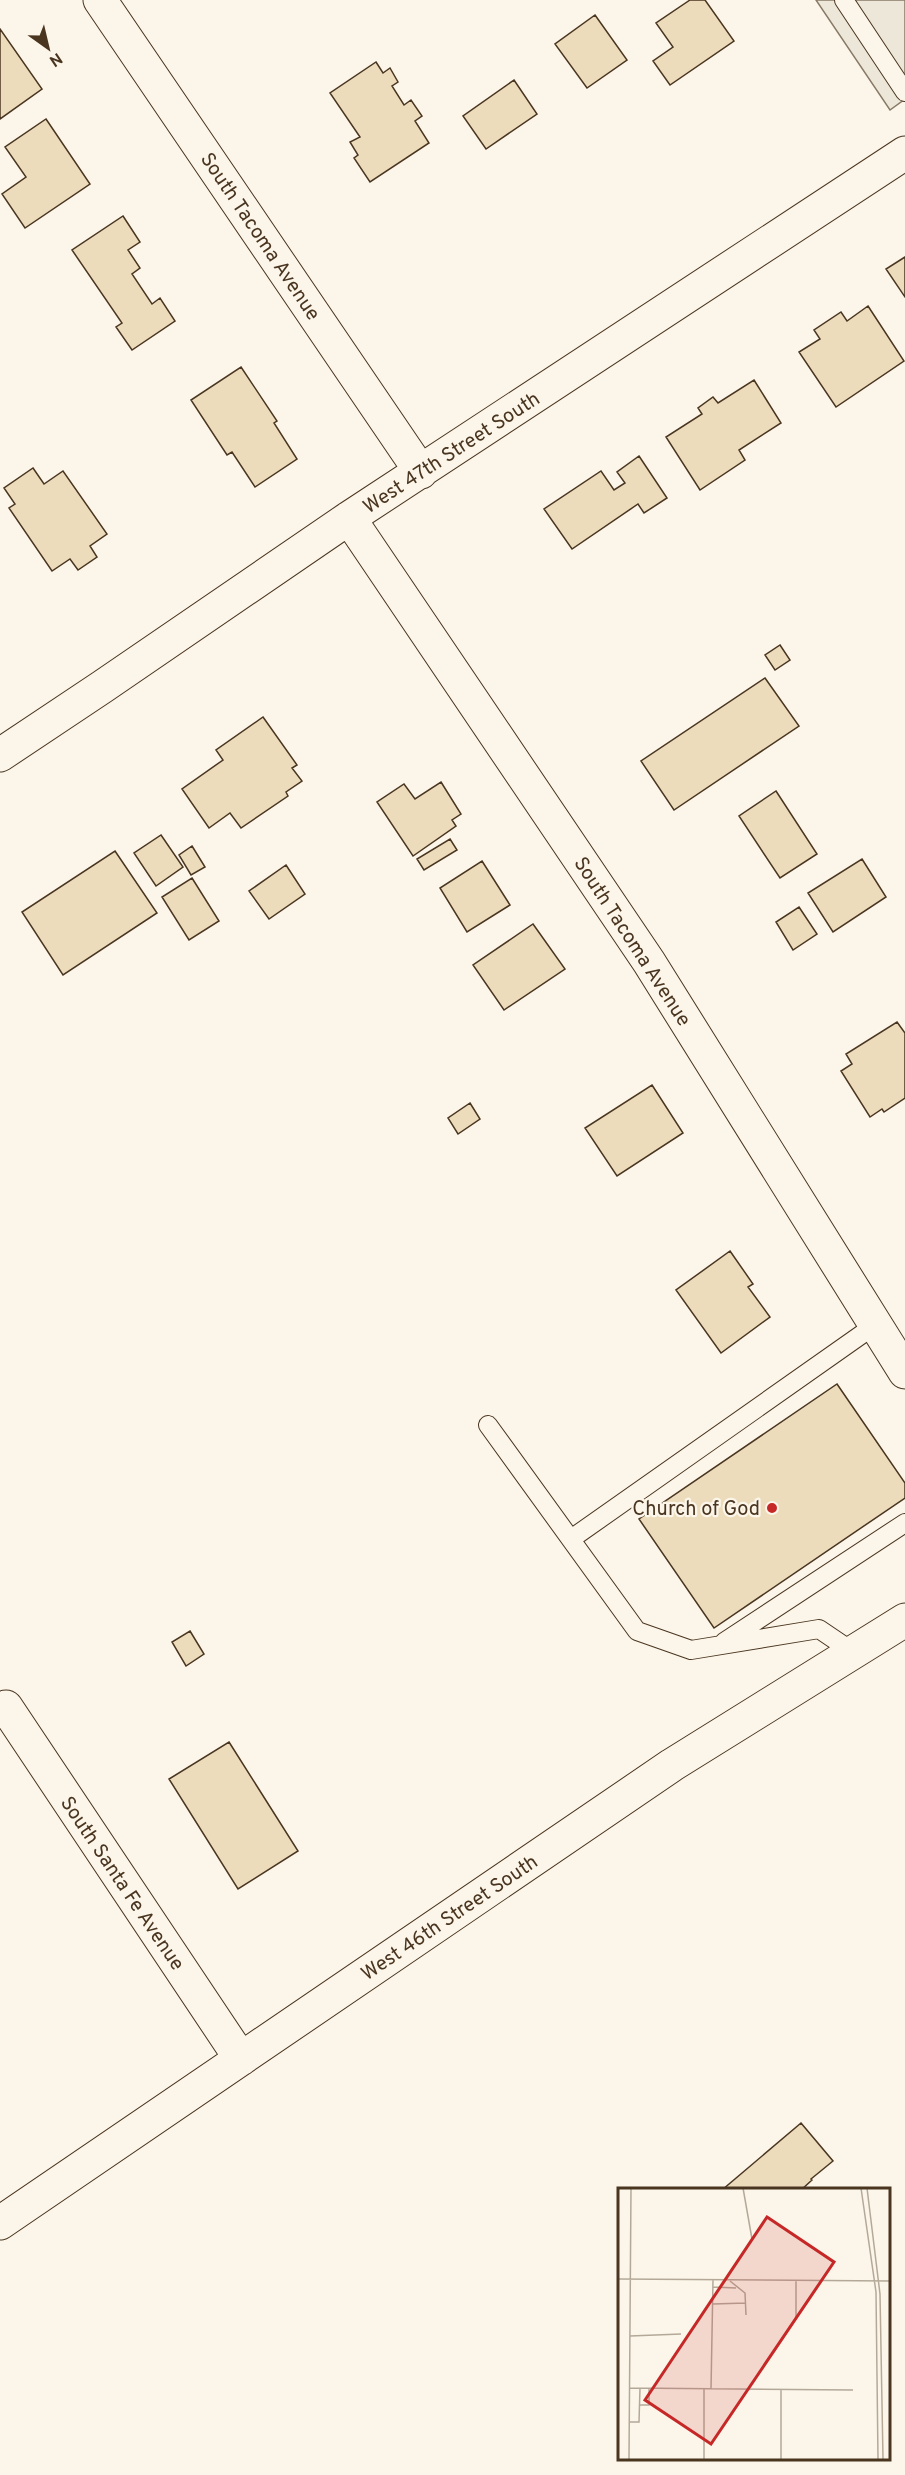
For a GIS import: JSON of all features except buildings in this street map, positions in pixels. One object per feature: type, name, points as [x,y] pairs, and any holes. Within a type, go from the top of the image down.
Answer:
[{"type":"street","name":"South Tacoma Avenue","points":[[100,0],[421,472]]},
{"type":"street","name":"West 47th Street South","points":[[0,755],[349,518],[905,153]]},
{"type":"street","name":"South Tacoma Avenue","points":[[349,518],[649,962],[905,1372]]},
{"type":"street","name":"West 46th Street South","points":[[0,2223],[672,1765],[905,1620]]},
{"type":"street","name":"South Santa Fe Avenue","points":[[6,1707],[241,2059]]},
{"type":"lane","points":[[844,0],[905,92]]},
{"type":"lane","points":[[571,1539],[875,1325]]},
{"type":"lane","points":[[488,1425],[637,1631],[691,1650],[819,1629],[853,1653]]},
{"type":"lane","points":[[717,1647],[905,1523]]},
{"type":"shaded area","points":[[816,0],[905,0],[905,99],[890,110]]},
{"type":"place","name":"Church of God","points":[[772,1508]]}]
